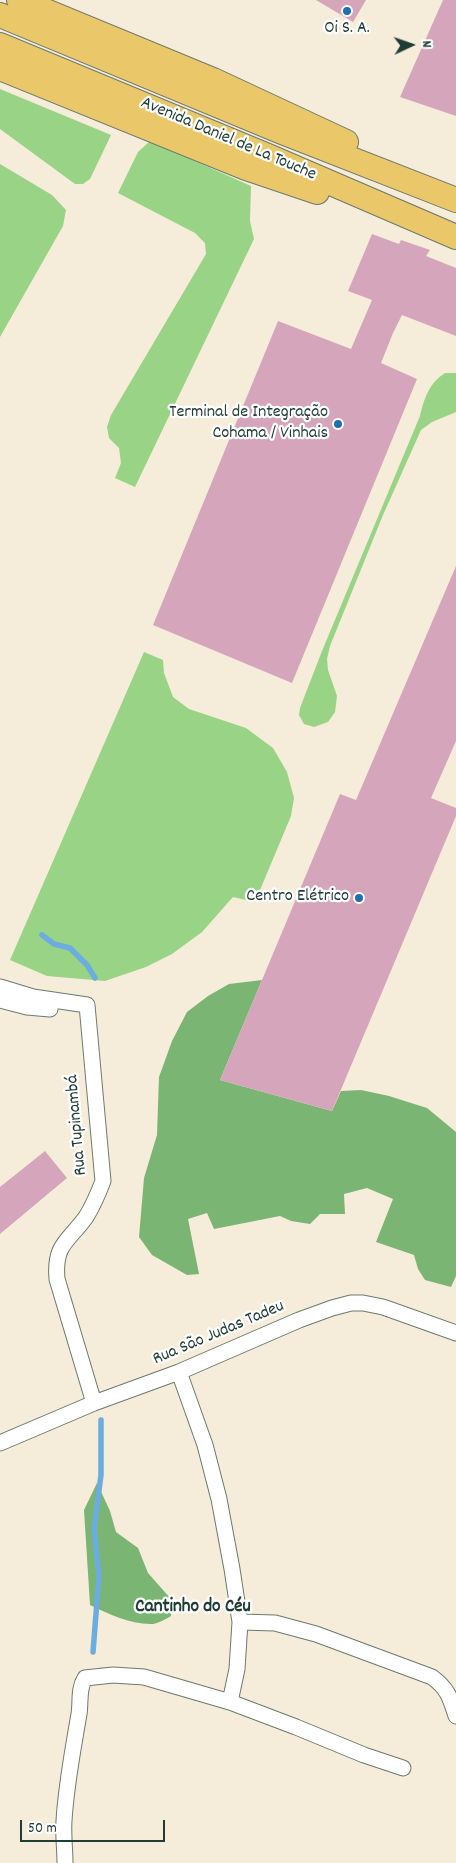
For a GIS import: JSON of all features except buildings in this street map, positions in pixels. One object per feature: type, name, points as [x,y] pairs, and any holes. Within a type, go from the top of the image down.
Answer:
[{"type":"main road","points":[[19,0],[204,77],[287,114],[345,141],[456,199]]},
{"type":"main road","name":"Avenida Daniel de La Touche","points":[[0,15],[282,132],[456,199]]},
{"type":"main road","name":"Avenida Daniel de La Touche","points":[[0,45],[268,156],[456,237]]},
{"type":"main road","points":[[0,68],[246,168],[347,202],[424,224]]},
{"type":"street","points":[[0,987],[18,994],[40,999],[87,1005]]},
{"type":"street","points":[[0,1000],[43,1009],[60,1009],[87,1005]]},
{"type":"street","name":"Rua Tupinambá","points":[[87,1005],[103,1181],[86,1217],[59,1250],[56,1264],[57,1279],[94,1403]]},
{"type":"street","name":"Rua São Judas Tadeu","points":[[0,1443],[94,1403],[179,1372],[299,1320],[352,1303],[383,1307],[456,1333]]},
{"type":"street","points":[[179,1372],[205,1444],[219,1499],[232,1569],[240,1622],[237,1669],[230,1702]]},
{"type":"street","points":[[240,1622],[275,1623],[316,1634],[432,1678],[443,1686],[450,1696],[456,1716]]},
{"type":"street","points":[[65,1863],[64,1822],[71,1755],[79,1712],[81,1683],[85,1678],[113,1675],[144,1677],[230,1702],[364,1755],[403,1768]]},
{"type":"green space","points":[[0,89],[111,135],[90,179],[83,184],[75,184],[0,129]]},
{"type":"green space","points":[[150,141],[251,186],[250,221],[254,239],[135,487],[115,478],[121,463],[119,448],[109,438],[107,427],[111,415],[206,254],[205,243],[195,233],[118,193],[138,152]]},
{"type":"green space","points":[[0,164],[52,195],[66,210],[63,226],[0,337]]},
{"type":"green space","points":[[445,373],[456,373],[456,412],[432,422],[421,430],[383,515],[330,646],[327,659],[328,670],[337,696],[335,712],[328,722],[314,727],[304,724],[299,715],[300,708],[322,651],[420,416],[425,398],[439,377]]},
{"type":"green space","points":[[144,652],[163,660],[164,673],[173,697],[189,709],[246,728],[273,748],[287,772],[294,798],[291,816],[255,902],[233,897],[202,932],[172,954],[146,967],[105,981],[47,976],[10,960]]},
{"type":"green space","points":[[262,980],[220,1080],[332,1111],[341,1091],[361,1090],[389,1096],[427,1108],[456,1132],[456,1276],[451,1287],[425,1280],[418,1269],[414,1255],[376,1242],[393,1199],[367,1188],[344,1194],[345,1214],[320,1214],[310,1224],[291,1221],[280,1216],[214,1229],[207,1213],[188,1219],[199,1274],[187,1275],[152,1255],[139,1237],[144,1178],[157,1135],[159,1077],[172,1041],[187,1012],[208,996],[229,984]]},
{"type":"green space","points":[[97,1483],[110,1511],[116,1532],[138,1548],[148,1573],[171,1599],[171,1616],[162,1621],[153,1624],[137,1623],[90,1605],[84,1510]]},
{"type":"waterway","points":[[42,935],[54,944],[70,948],[87,965],[95,978]]},
{"type":"waterway","points":[[93,1652],[99,1576],[94,1529],[101,1475],[101,1420]]},
{"type":"place","name":"Oi S. A.","points":[[347,11]]},
{"type":"place","name":"Terminal de Integração Cohama / Vinhais","points":[[338,424]]},
{"type":"place","name":"Centro Elétrico","points":[[359,898]]},
{"type":"district","name":"Cantinho do Céu","points":[[193,1608]]}]
